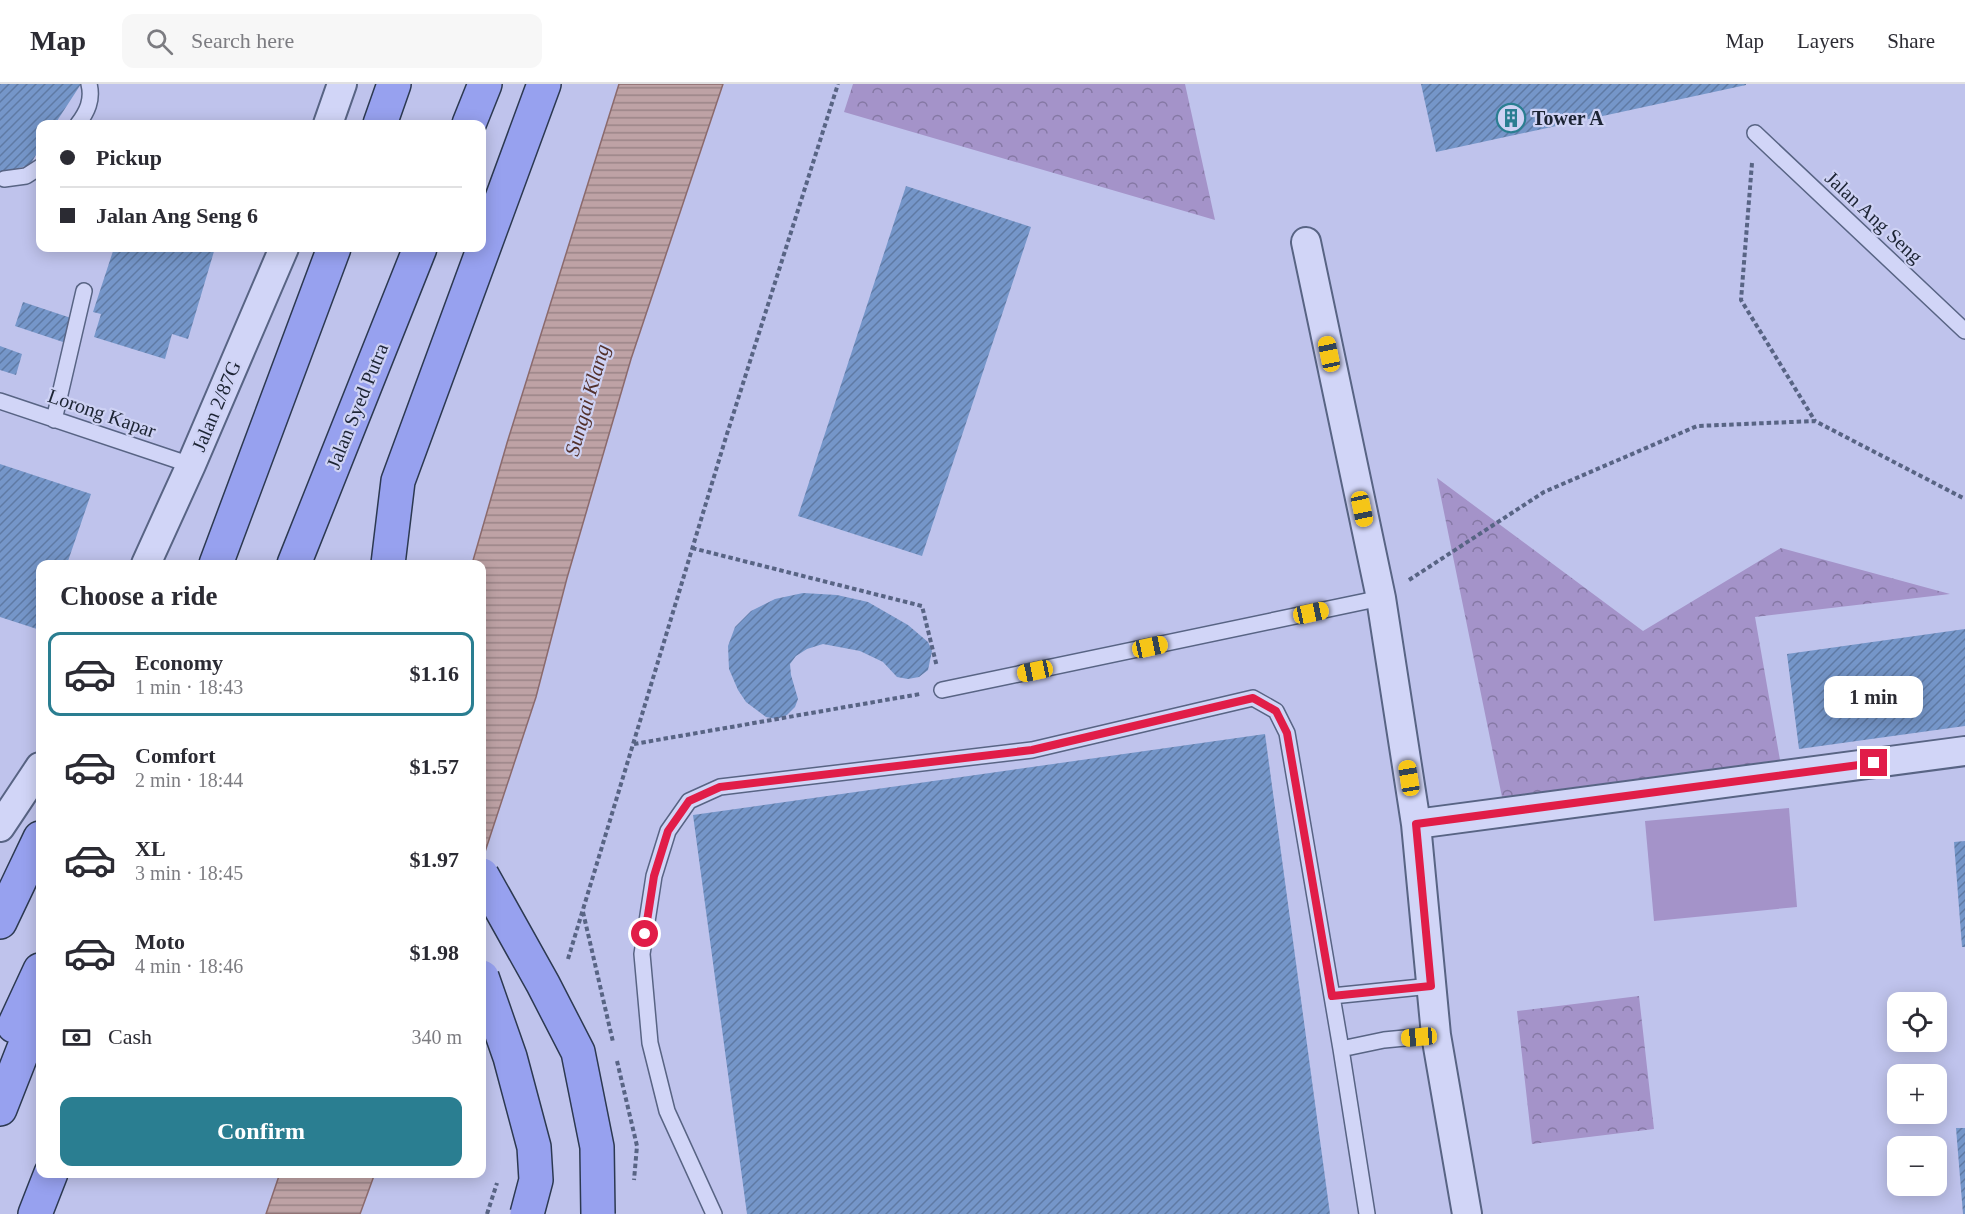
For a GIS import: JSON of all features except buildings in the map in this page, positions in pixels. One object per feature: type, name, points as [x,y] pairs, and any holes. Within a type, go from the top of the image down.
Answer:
[{"type":"main road","points":[[381,120],[394,84]]},
{"type":"main road","points":[[471,120],[485,84]]},
{"type":"main road","points":[[486,242],[544,84]]},
{"type":"main road","points":[[218,560],[333,252]]},
{"type":"main road","name":"Jalan Syed Putra","points":[[296,560],[418,252]]},
{"type":"main road","points":[[388,560],[398,481],[482,252]]},
{"type":"main road","points":[[202,560],[238,507]]},
{"type":"main road","points":[[0,922],[36,846]]},
{"type":"main road","points":[[486,882],[578,1052],[597,1147],[598,1214]]},
{"type":"main road","points":[[0,1055],[36,978]]},
{"type":"main road","points":[[486,988],[510,1057],[534,1147],[536,1180],[526,1214]]},
{"type":"main road","points":[[0,1109],[36,1017]]},
{"type":"main road","points":[[35,1214],[49,1178]]},
{"type":"street","points":[[329,120],[342,84]]},
{"type":"street","points":[[1306,242],[1381,598],[1416,824],[1436,1035],[1467,1214]]},
{"type":"street","name":"Jalan 2/87G","points":[[148,560],[282,252]]},
{"type":"street","points":[[1416,824],[1965,751]]},
{"type":"street","points":[[0,827],[36,773]]},
{"type":"lane","points":[[81,120],[89,110],[91,88],[89,84]]},
{"type":"lane","name":"Jalan Ang Seng","points":[[1755,133],[1965,332]]},
{"type":"lane","points":[[4,179],[26,176],[36,170]]},
{"type":"lane","points":[[54,420],[84,291]]},
{"type":"lane","name":"Lorong Kapar","points":[[0,401],[191,465]]},
{"type":"lane","points":[[942,690],[1381,598]]},
{"type":"lane","points":[[714,1214],[667,1112],[650,1042],[642,954],[654,876],[668,831],[689,801],[720,787],[1032,750],[1253,698],[1276,711],[1287,733],[1341,1049],[1366,1214]]},
{"type":"lane","points":[[1332,996],[1431,986]]},
{"type":"lane","points":[[1341,1049],[1384,1040],[1436,1035]]},
{"type":"path","points":[[568,961],[692,548],[838,84]]},
{"type":"path","points":[[1755,133],[1741,300],[1815,421]]},
{"type":"path","points":[[1381,598],[1544,492],[1697,426],[1815,421],[1965,499]]},
{"type":"path","points":[[633,744],[942,690],[922,606],[692,548]]},
{"type":"path","points":[[488,1214],[498,1181]]},
{"type":"green space","points":[[853,84],[1185,84],[1215,220],[844,112]]},
{"type":"green space","points":[[1437,478],[1643,631],[1781,548],[1950,594],[1755,617],[1780,760],[1502,797]]},
{"type":"green space","points":[[1789,808],[1797,907],[1654,921],[1645,821]]},
{"type":"green space","points":[[1639,996],[1654,1129],[1532,1144],[1517,1011]]},
{"type":"water","name":"Sungai Klang","points":[[619,84],[723,84],[631,359],[567,578],[536,697],[486,849],[486,560],[473,560],[507,443]]},
{"type":"water","points":[[278,1178],[373,1178],[360,1214],[266,1214]]},
{"type":"place","name":"Tower A","points":[[1511,118]]},
{"type":"route","points":[[645,934],[654,876],[668,831],[689,801],[720,787],[1032,750],[1253,698],[1276,711],[1287,733],[1332,996],[1370,994],[1431,986],[1416,824],[1874,763]]}]
